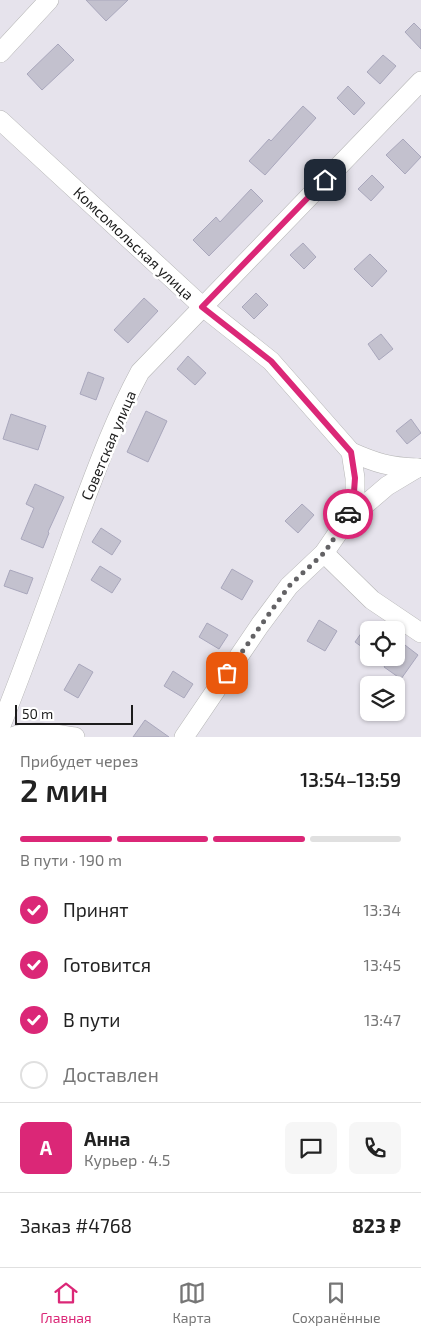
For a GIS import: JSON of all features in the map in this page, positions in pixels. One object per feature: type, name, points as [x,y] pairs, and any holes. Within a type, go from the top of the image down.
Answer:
[{"type":"street","points":[[0,53],[49,0]]},
{"type":"street","name":"Советская улица","points":[[0,728],[102,454],[123,404],[140,372],[421,81]]},
{"type":"street","name":"Комсомольская улица","points":[[0,120],[202,307],[271,361],[351,452],[375,463],[394,467],[419,467]]},
{"type":"street","name":"Комсомольская улица","points":[[346,521],[354,492],[355,478],[351,452]]},
{"type":"street","name":"Комсомольская улица","points":[[184,737],[260,625],[289,586],[324,553],[346,521],[387,486],[419,467]]},
{"type":"street","points":[[324,553],[372,600],[421,633]]},
{"type":"street","points":[[12,737],[19,734],[49,733],[75,737]]},
{"type":"building","points":[[86,0],[128,0],[106,21]]},
{"type":"building","points":[[414,23],[421,30],[421,49],[405,32]]},
{"type":"building","points":[[58,44],[74,60],[42,90],[27,74]]},
{"type":"building","points":[[383,55],[396,66],[380,84],[367,72]]},
{"type":"building","points":[[348,86],[365,103],[354,115],[337,98]]},
{"type":"building","points":[[303,106],[316,118],[265,175],[249,161],[269,139],[271,141]]},
{"type":"building","points":[[403,139],[421,157],[405,174],[386,155]]},
{"type":"building","points":[[372,175],[384,187],[371,201],[358,189]]},
{"type":"building","points":[[251,189],[263,201],[209,256],[193,240],[216,217],[220,222]]},
{"type":"building","points":[[303,243],[316,257],[304,269],[290,255]]},
{"type":"building","points":[[370,254],[387,271],[372,287],[354,269]]},
{"type":"building","points":[[256,293],[268,305],[254,319],[242,307]]},
{"type":"building","points":[[144,298],[158,311],[128,343],[114,330]]},
{"type":"building","points":[[381,334],[393,349],[379,360],[368,344]]},
{"type":"building","points":[[188,356],[206,373],[195,385],[177,369]]},
{"type":"building","points":[[88,372],[104,378],[96,400],[80,394]]},
{"type":"building","points":[[146,411],[167,421],[148,462],[127,452]]},
{"type":"building","points":[[11,414],[46,426],[38,450],[3,439]]},
{"type":"building","points":[[411,419],[421,433],[407,444],[396,431]]},
{"type":"building","points":[[35,484],[64,497],[43,548],[21,539],[34,508],[26,504]]},
{"type":"building","points":[[302,504],[314,515],[298,533],[285,521]]},
{"type":"building","points":[[101,528],[121,541],[112,555],[92,542]]},
{"type":"building","points":[[100,566],[121,579],[112,593],[91,580]]},
{"type":"building","points":[[232,569],[253,581],[242,600],[221,588]]},
{"type":"building","points":[[10,570],[33,578],[27,594],[4,586]]},
{"type":"building","points":[[319,620],[337,631],[325,651],[307,641]]},
{"type":"building","points":[[207,623],[228,635],[219,649],[199,637]]},
{"type":"building","points":[[360,635],[360,646],[355,642]]},
{"type":"building","points":[[405,645],[418,655],[403,676],[397,676],[384,667],[405,666]]},
{"type":"building","points":[[79,664],[93,672],[78,698],[64,690]]},
{"type":"building","points":[[173,671],[193,684],[184,698],[164,686]]},
{"type":"building","points":[[145,720],[169,737],[133,737]]},
{"type":"way so far","points":[[227,673],[289,586],[324,553],[346,521],[348,514]]},
{"type":"route","points":[[325,180],[202,307],[271,361],[351,452],[355,478],[354,492],[348,514]]}]
